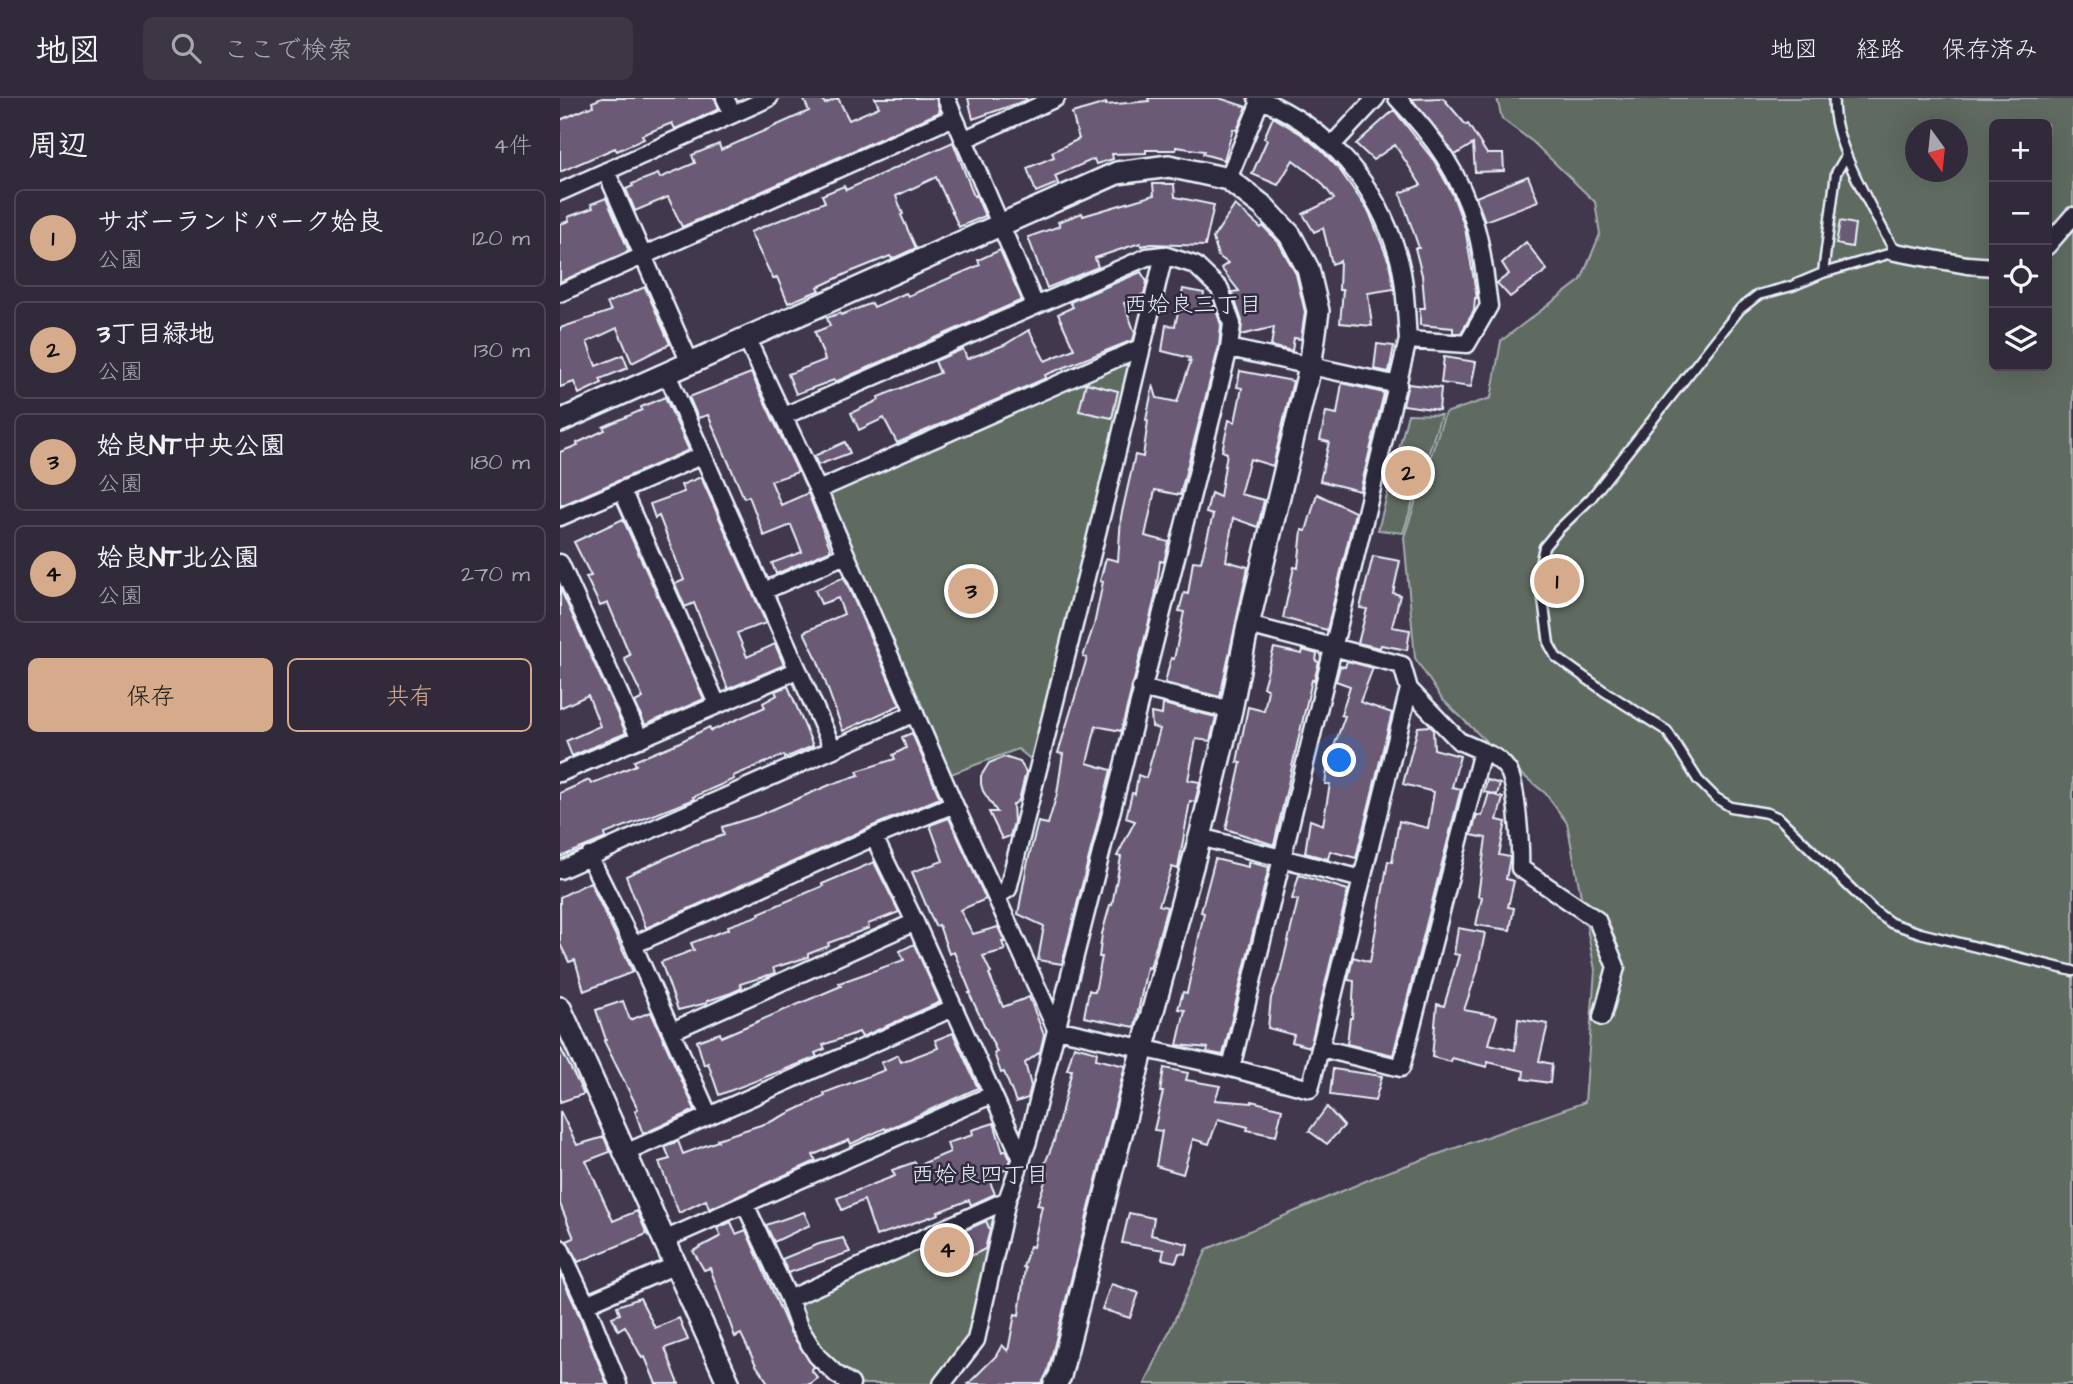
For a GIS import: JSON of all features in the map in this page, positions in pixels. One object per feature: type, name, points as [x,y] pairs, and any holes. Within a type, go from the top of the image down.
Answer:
[{"type":"street","points":[[725,98],[733,114]]},
{"type":"street","points":[[560,191],[769,98]]},
{"type":"street","points":[[946,98],[1035,305]]},
{"type":"street","points":[[1332,145],[1376,98]]},
{"type":"street","points":[[1396,98],[1427,130],[1464,193],[1476,227],[1489,306],[1466,344],[1408,340]]},
{"type":"street","points":[[964,140],[1051,99]]},
{"type":"street","points":[[1228,179],[1259,99],[1300,121],[1332,145],[1355,168],[1387,224],[1399,262],[1408,340],[1231,1068]]},
{"type":"street","points":[[560,293],[954,117]]},
{"type":"street","points":[[560,421],[999,223],[1117,173],[1169,166],[1228,179],[1263,206],[1290,235],[1308,269],[1318,311],[1310,368],[1200,837],[1143,1047],[1060,1376],[1055,1384]]},
{"type":"street","points":[[606,171],[690,363]]},
{"type":"street","points":[[2048,245],[2073,216]]},
{"type":"street","points":[[1895,252],[1989,267]]},
{"type":"street","points":[[997,896],[1008,889],[1164,255]]},
{"type":"street","points":[[784,416],[1147,257],[1164,255],[1195,265],[1220,289],[1232,324],[1229,348],[1056,1029],[1022,1159],[1007,1200],[976,1340],[942,1384]]},
{"type":"street","points":[[746,337],[818,490],[954,804],[1056,1029]]},
{"type":"street","points":[[818,490],[1142,348]]},
{"type":"street","points":[[1229,348],[1310,368],[1398,385]]},
{"type":"street","points":[[667,374],[833,749]]},
{"type":"street","points":[[560,517],[703,455]]},
{"type":"street","points":[[622,491],[717,705]]},
{"type":"street","points":[[764,591],[845,555]]},
{"type":"street","points":[[560,563],[640,739]]},
{"type":"street","points":[[1248,625],[1402,666],[1409,689],[1459,741],[1496,757],[1509,772],[1521,841],[1520,869],[1597,920],[1616,967],[1602,1017]]},
{"type":"street","points":[[560,773],[798,670]]},
{"type":"street","points":[[1141,688],[1231,710]]},
{"type":"street","points":[[1056,1029],[1143,1047],[1310,1089],[1409,689]]},
{"type":"street","points":[[560,870],[915,713]]},
{"type":"street","points":[[1321,1048],[1401,1068],[1482,751]]},
{"type":"street","points":[[633,944],[954,804]]},
{"type":"street","points":[[874,837],[1022,1159]]},
{"type":"street","points":[[1200,837],[1362,879]]},
{"type":"street","points":[[589,856],[633,944],[709,1116]]},
{"type":"street","points":[[672,1031],[915,922]]},
{"type":"street","points":[[560,1008],[729,1384]]},
{"type":"street","points":[[625,1153],[953,1008]]},
{"type":"street","points":[[664,1240],[991,1095]]},
{"type":"street","points":[[789,1300],[1007,1200]]},
{"type":"street","points":[[745,1204],[799,1328],[817,1356],[851,1384]]},
{"type":"street","points":[[560,1248],[618,1384]]},
{"type":"street","points":[[586,1304],[676,1265]]},
{"type":"lane","points":[[1833,98],[1832,111],[1846,156],[1895,252],[1758,295],[1740,309],[1591,498],[1544,547],[1539,569],[1549,644],[1556,657],[1667,731],[1698,780],[1716,798],[1731,807],[1767,813],[1779,818],[1873,910],[1891,923],[2073,971]]},
{"type":"lane","points":[[1823,273],[1836,173],[1846,156]]},
{"type":"green space","points":[[1497,98],[2073,98],[2073,1384],[1145,1384],[1207,1249],[1382,1174],[1585,1102],[1595,970],[1567,823],[1545,793],[1514,768],[1442,699],[1415,658],[1404,537],[1445,413],[1491,398],[1501,341],[1581,280],[1600,234],[1595,202],[1533,142],[1502,119]]},
{"type":"green space","points":[[1135,356],[1039,766],[1018,749],[943,777],[818,490]]},
{"type":"green space","points":[[1408,414],[1441,415],[1403,533],[1378,530]]},
{"type":"green space","points":[[1007,1200],[976,1340],[942,1384],[851,1384],[836,1374],[789,1299]]},
{"type":"building","points":[[602,98],[715,98],[719,109],[675,129],[672,123],[642,135],[644,139],[617,151],[615,148],[560,172],[560,120],[593,106],[592,102]]},
{"type":"building","points":[[803,98],[822,98],[825,104],[838,98],[849,120],[879,107],[875,98],[936,98],[940,112],[682,227],[668,197],[635,211],[626,189],[633,186],[632,184],[658,174],[660,178],[695,163],[692,155],[719,144],[721,150],[809,111]]},
{"type":"building","points":[[968,98],[1026,98],[1027,100],[973,119]]},
{"type":"building","points":[[1148,98],[1219,98],[1247,107],[1237,130],[1233,129],[1224,160],[1203,154],[1204,151],[1176,147],[1176,150],[1112,154],[1113,159],[1096,164],[1094,159],[1055,176],[1058,183],[1036,192],[1027,168],[1054,157],[1052,152],[1079,139],[1072,113],[1106,103],[1149,101]]},
{"type":"building","points":[[1443,98],[1466,125],[1468,124],[1487,154],[1503,154],[1504,171],[1475,172],[1473,144],[1455,155],[1412,99]]},
{"type":"building","points":[[1394,110],[1435,162],[1452,193],[1465,228],[1477,298],[1474,311],[1461,333],[1453,333],[1453,328],[1420,325],[1420,308],[1425,308],[1422,275],[1415,248],[1419,248],[1400,193],[1421,185],[1395,145],[1373,160],[1356,144]]},
{"type":"building","points":[[1273,117],[1321,150],[1339,169],[1369,212],[1389,262],[1394,289],[1368,293],[1372,326],[1340,323],[1343,290],[1339,290],[1340,261],[1332,264],[1323,228],[1314,232],[1303,214],[1334,199],[1321,182],[1293,160],[1278,185],[1252,174],[1267,140],[1264,138]]},
{"type":"building","points":[[953,142],[974,196],[976,195],[985,216],[959,227],[936,177],[896,196],[903,214],[901,215],[916,248],[848,273],[818,287],[820,290],[788,303],[777,277],[773,279],[750,232],[825,202],[822,195],[844,186],[846,190]]},
{"type":"building","points":[[1528,176],[1538,201],[1485,221],[1476,197]]},
{"type":"building","points":[[1153,184],[1174,184],[1175,197],[1214,205],[1205,246],[1141,246],[1140,243],[1095,258],[1098,267],[1047,288],[1028,237],[1060,226],[1058,222],[1082,213],[1083,216],[1154,195]]},
{"type":"building","points":[[606,198],[629,251],[560,282],[560,224],[569,221],[568,217],[593,208],[591,204]]},
{"type":"building","points":[[1235,205],[1261,228],[1263,226],[1279,243],[1296,274],[1305,312],[1301,339],[1294,338],[1292,351],[1271,346],[1274,327],[1241,335],[1242,321],[1232,292],[1239,291],[1221,268],[1228,263],[1218,256],[1213,238]]},
{"type":"building","points":[[1840,221],[1855,224],[1852,247],[1836,244]]},
{"type":"building","points":[[1526,242],[1547,270],[1510,297],[1497,283],[1509,274],[1502,263]]},
{"type":"building","points":[[1000,250],[1022,300],[835,382],[834,380],[796,394],[788,374],[825,360],[815,332],[830,326],[827,318],[872,303],[874,307],[906,293],[908,296],[980,265],[978,260]]},
{"type":"building","points":[[1141,272],[1147,282],[1144,294],[1124,303],[1135,333],[1133,340],[1045,375],[1046,378],[897,443],[884,418],[859,430],[851,413],[879,400],[878,397],[940,373],[935,361],[963,349],[967,359],[1004,345],[1029,330],[1045,361],[1074,349],[1058,314],[1073,307],[1070,302]]},
{"type":"building","points":[[645,287],[670,344],[632,363],[617,328],[587,342],[596,366],[623,355],[628,368],[600,379],[602,383],[579,394],[574,382],[560,387],[560,328],[611,311],[607,303]]},
{"type":"building","points":[[1183,289],[1204,293],[1203,300],[1215,307],[1221,325],[1219,346],[1180,495],[1155,490],[1145,536],[1169,542],[1164,562],[1160,561],[1155,598],[1121,731],[1096,726],[1087,763],[1111,770],[1062,964],[1038,960],[1044,926],[1018,914],[1027,865],[1038,822],[1048,824],[1057,794],[1063,754],[1058,753],[1087,658],[1083,657],[1094,625],[1106,558],[1118,561],[1121,517],[1135,455],[1143,457],[1146,420],[1153,385],[1157,398],[1177,402],[1191,361],[1190,358],[1162,351],[1166,325],[1175,326]]},
{"type":"building","points":[[1377,344],[1394,346],[1389,372],[1374,369]]},
{"type":"building","points":[[1444,357],[1476,362],[1471,387],[1441,383]]},
{"type":"building","points":[[1240,371],[1293,381],[1273,466],[1250,459],[1240,494],[1264,500],[1258,527],[1233,518],[1226,561],[1248,567],[1220,697],[1165,683],[1171,658],[1174,659],[1184,612],[1179,611],[1184,593],[1188,594],[1193,561],[1201,562],[1213,515],[1206,513],[1211,493],[1220,497],[1227,453],[1222,451],[1229,420],[1235,422],[1242,388],[1237,387]]},
{"type":"building","points":[[751,373],[798,472],[771,481],[781,505],[808,493],[831,550],[776,574],[772,563],[802,552],[791,525],[764,536],[749,496],[744,498],[708,415],[698,418],[689,397]]},
{"type":"building","points":[[1086,383],[1118,391],[1112,418],[1079,411]]},
{"type":"building","points":[[1342,383],[1384,393],[1360,491],[1320,481],[1329,442],[1320,440],[1326,412],[1337,414]]},
{"type":"building","points":[[1408,384],[1441,388],[1439,410],[1403,405]]},
{"type":"building","points":[[665,397],[689,450],[560,506],[560,452],[605,430],[603,427],[642,410],[641,407]]},
{"type":"building","points":[[845,442],[850,453],[818,465],[814,456]]},
{"type":"building","points":[[701,477],[766,623],[737,633],[747,657],[775,644],[784,665],[728,689],[694,603],[685,607],[675,584],[684,580],[659,516],[655,518],[650,504],[684,492],[681,485]]},
{"type":"building","points":[[1317,494],[1355,512],[1327,630],[1283,618],[1294,567],[1298,568],[1302,530],[1306,531]]},
{"type":"building","points":[[623,519],[704,699],[645,725],[635,702],[643,698],[624,658],[630,655],[608,603],[600,606],[586,577],[591,576],[574,542]]},
{"type":"building","points":[[1373,556],[1400,561],[1393,593],[1400,595],[1392,627],[1410,630],[1407,650],[1358,643],[1367,609],[1360,608]]},
{"type":"building","points":[[844,577],[900,705],[843,731],[817,659],[804,632],[844,614],[838,598],[821,604],[815,590]]},
{"type":"building","points":[[560,588],[626,733],[572,756],[566,741],[600,726],[588,695],[560,708]]},
{"type":"building","points":[[1274,648],[1317,654],[1316,661],[1319,662],[1314,681],[1312,680],[1274,845],[1226,829],[1241,763],[1237,762],[1248,707],[1264,711],[1268,690],[1263,687]]},
{"type":"building","points":[[1347,661],[1373,668],[1360,702],[1392,713],[1356,858],[1330,851],[1328,859],[1305,853],[1310,820],[1323,825],[1330,784],[1325,784],[1328,763],[1345,716],[1341,715],[1350,686],[1336,681],[1340,666],[1345,667]]},
{"type":"building","points":[[788,686],[813,746],[733,776],[734,779],[693,797],[694,799],[605,834],[606,838],[560,857],[560,793],[589,780],[591,784],[636,765],[634,761],[709,727],[711,731],[765,707],[763,703],[777,695],[775,691]]},
{"type":"building","points":[[1163,704],[1216,717],[1210,741],[1196,739],[1188,780],[1200,782],[1195,802],[1190,801],[1178,869],[1172,867],[1159,905],[1167,907],[1150,968],[1147,967],[1135,1027],[1084,1017],[1089,990],[1095,992],[1102,957],[1099,957],[1102,934],[1112,905],[1121,857],[1117,856],[1135,821],[1126,818],[1132,793],[1135,794],[1138,775],[1146,778],[1160,729],[1152,727],[1151,713],[1162,715]]},
{"type":"building","points":[[1430,726],[1433,729],[1434,749],[1460,756],[1452,787],[1461,789],[1393,1055],[1347,1044],[1354,981],[1348,980],[1353,957],[1370,962],[1388,861],[1392,862],[1399,821],[1428,828],[1434,792],[1403,784],[1418,727]]},
{"type":"building","points":[[912,733],[940,798],[646,928],[626,876],[694,845],[724,835],[722,827],[757,816],[859,775],[857,771],[895,759],[893,755],[906,748],[902,737]]},
{"type":"building","points":[[1004,757],[1020,762],[1026,772],[1019,800],[1013,805],[1014,822],[1010,836],[1002,839],[989,812],[997,812],[983,791],[981,776],[989,763]]},
{"type":"building","points":[[1487,780],[1500,784],[1497,795],[1484,792]]},
{"type":"building","points":[[1489,793],[1503,798],[1497,820],[1506,822],[1499,855],[1510,857],[1506,879],[1514,881],[1508,907],[1514,908],[1510,930],[1476,925],[1482,897],[1478,896],[1486,838],[1471,835],[1477,815],[1482,816]]},
{"type":"building","points":[[949,818],[986,899],[960,910],[973,934],[998,927],[1005,942],[1002,942],[1005,950],[983,956],[1003,1007],[1029,997],[1044,1035],[1040,1052],[1025,1063],[1031,1086],[1028,1098],[1016,1102],[1004,1072],[1001,1073],[994,1053],[997,1052],[969,993],[954,952],[949,954],[939,925],[935,926],[912,872],[943,861],[930,825]]},
{"type":"building","points":[[1215,859],[1248,867],[1248,862],[1269,867],[1223,1055],[1207,1052],[1208,1048],[1177,1045],[1185,1010],[1178,1009],[1183,992],[1187,993],[1204,913],[1201,912]]},
{"type":"building","points":[[874,862],[899,912],[868,924],[869,928],[828,943],[829,946],[808,954],[808,957],[773,968],[775,973],[740,984],[742,988],[731,993],[707,1003],[678,1010],[661,962],[694,950],[691,943],[729,929],[728,926],[760,915],[759,913]]},
{"type":"building","points":[[1299,875],[1348,890],[1310,1047],[1292,1042],[1294,1035],[1268,1028],[1271,998],[1280,974],[1298,900],[1292,899]]},
{"type":"building","points":[[590,882],[633,972],[584,991],[575,960],[569,962],[560,944],[560,897]]},
{"type":"building","points":[[1458,928],[1485,933],[1477,972],[1464,1010],[1497,1016],[1489,1044],[1515,1050],[1518,1019],[1548,1024],[1539,1061],[1552,1064],[1550,1083],[1523,1079],[1524,1071],[1488,1062],[1487,1067],[1452,1058],[1451,1062],[1432,1057],[1437,1004],[1444,1006],[1459,955],[1454,954]]},
{"type":"building","points":[[914,944],[940,1002],[862,1037],[859,1032],[823,1045],[825,1049],[815,1053],[817,1057],[719,1095],[708,1063],[704,1065],[697,1041],[720,1033],[721,1037],[841,986],[839,983],[904,960],[900,951]]},
{"type":"building","points":[[623,1001],[630,1020],[651,1012],[695,1110],[643,1134],[635,1111],[638,1109],[604,1041],[606,1040],[596,1010]]},
{"type":"building","points":[[953,1033],[978,1088],[886,1130],[885,1128],[851,1144],[849,1140],[813,1155],[816,1161],[709,1209],[706,1200],[679,1213],[659,1162],[670,1159],[665,1147],[678,1141],[683,1154],[718,1141],[717,1139],[770,1122],[825,1096],[824,1093],[885,1070],[881,1063],[898,1055],[901,1062],[938,1048],[935,1040]]},
{"type":"building","points":[[1074,1046],[1097,1052],[1096,1059],[1125,1066],[1048,1371],[1042,1384],[968,1384],[996,1356],[1002,1345],[1008,1351],[1015,1314],[1019,1315],[1023,1267],[1030,1246],[1033,1247],[1042,1206],[1037,1205],[1048,1173],[1042,1171],[1054,1141],[1072,1070],[1067,1070]]},
{"type":"building","points":[[560,1047],[584,1094],[560,1102]]},
{"type":"building","points":[[1164,1068],[1188,1073],[1186,1080],[1220,1086],[1215,1100],[1252,1101],[1282,1109],[1276,1136],[1247,1130],[1248,1127],[1218,1119],[1209,1144],[1193,1139],[1183,1174],[1156,1166],[1162,1131],[1154,1130],[1163,1092],[1160,1092]]},
{"type":"building","points":[[1333,1069],[1382,1076],[1375,1101],[1330,1095]]},
{"type":"building","points":[[1327,1107],[1344,1126],[1327,1144],[1309,1131]]},
{"type":"building","points":[[560,1111],[577,1145],[604,1137],[610,1152],[586,1161],[613,1221],[637,1211],[647,1234],[578,1262],[567,1241],[574,1238],[560,1204]]},
{"type":"building","points":[[994,1123],[1003,1152],[1006,1150],[1010,1159],[1007,1169],[988,1177],[995,1194],[971,1205],[969,1200],[938,1212],[939,1214],[876,1236],[864,1200],[842,1210],[837,1198],[895,1176],[892,1170],[915,1162],[917,1166],[950,1152],[947,1143],[973,1135],[972,1130]]},
{"type":"building","points":[[804,1212],[810,1225],[774,1242],[766,1225]]},
{"type":"building","points":[[1129,1213],[1154,1218],[1151,1235],[1188,1244],[1186,1254],[1179,1253],[1176,1262],[1162,1259],[1164,1250],[1122,1243]]},
{"type":"building","points":[[986,1221],[990,1230],[985,1249],[963,1260],[952,1236]]},
{"type":"building","points":[[731,1222],[736,1234],[746,1230],[790,1332],[814,1367],[811,1370],[818,1378],[810,1384],[769,1384],[741,1334],[735,1337],[710,1268],[704,1270],[693,1251],[721,1236],[717,1228]]},
{"type":"building","points":[[843,1238],[850,1252],[788,1273],[782,1259],[819,1244]]},
{"type":"building","points":[[560,1273],[576,1308],[607,1384],[560,1384]]},
{"type":"building","points":[[1111,1284],[1139,1293],[1130,1318],[1102,1309]]},
{"type":"building","points":[[640,1298],[655,1328],[679,1318],[688,1340],[665,1348],[679,1384],[656,1384],[645,1357],[642,1358],[625,1326],[618,1330],[612,1317],[620,1314],[617,1306]]},
{"type":"place","name":"3丁目緑地","points":[[1408,473]]},
{"type":"place","name":"サボーランドパーク姶良","points":[[1557,581]]},
{"type":"place","name":"姶良NT中央公園","points":[[971,591]]},
{"type":"place","name":"姶良NT北公園","points":[[947,1250]]},
{"type":"district","name":"西姶良三丁目","points":[[1193,305]]},
{"type":"district","name":"西姶良四丁目","points":[[980,1175]]}]
